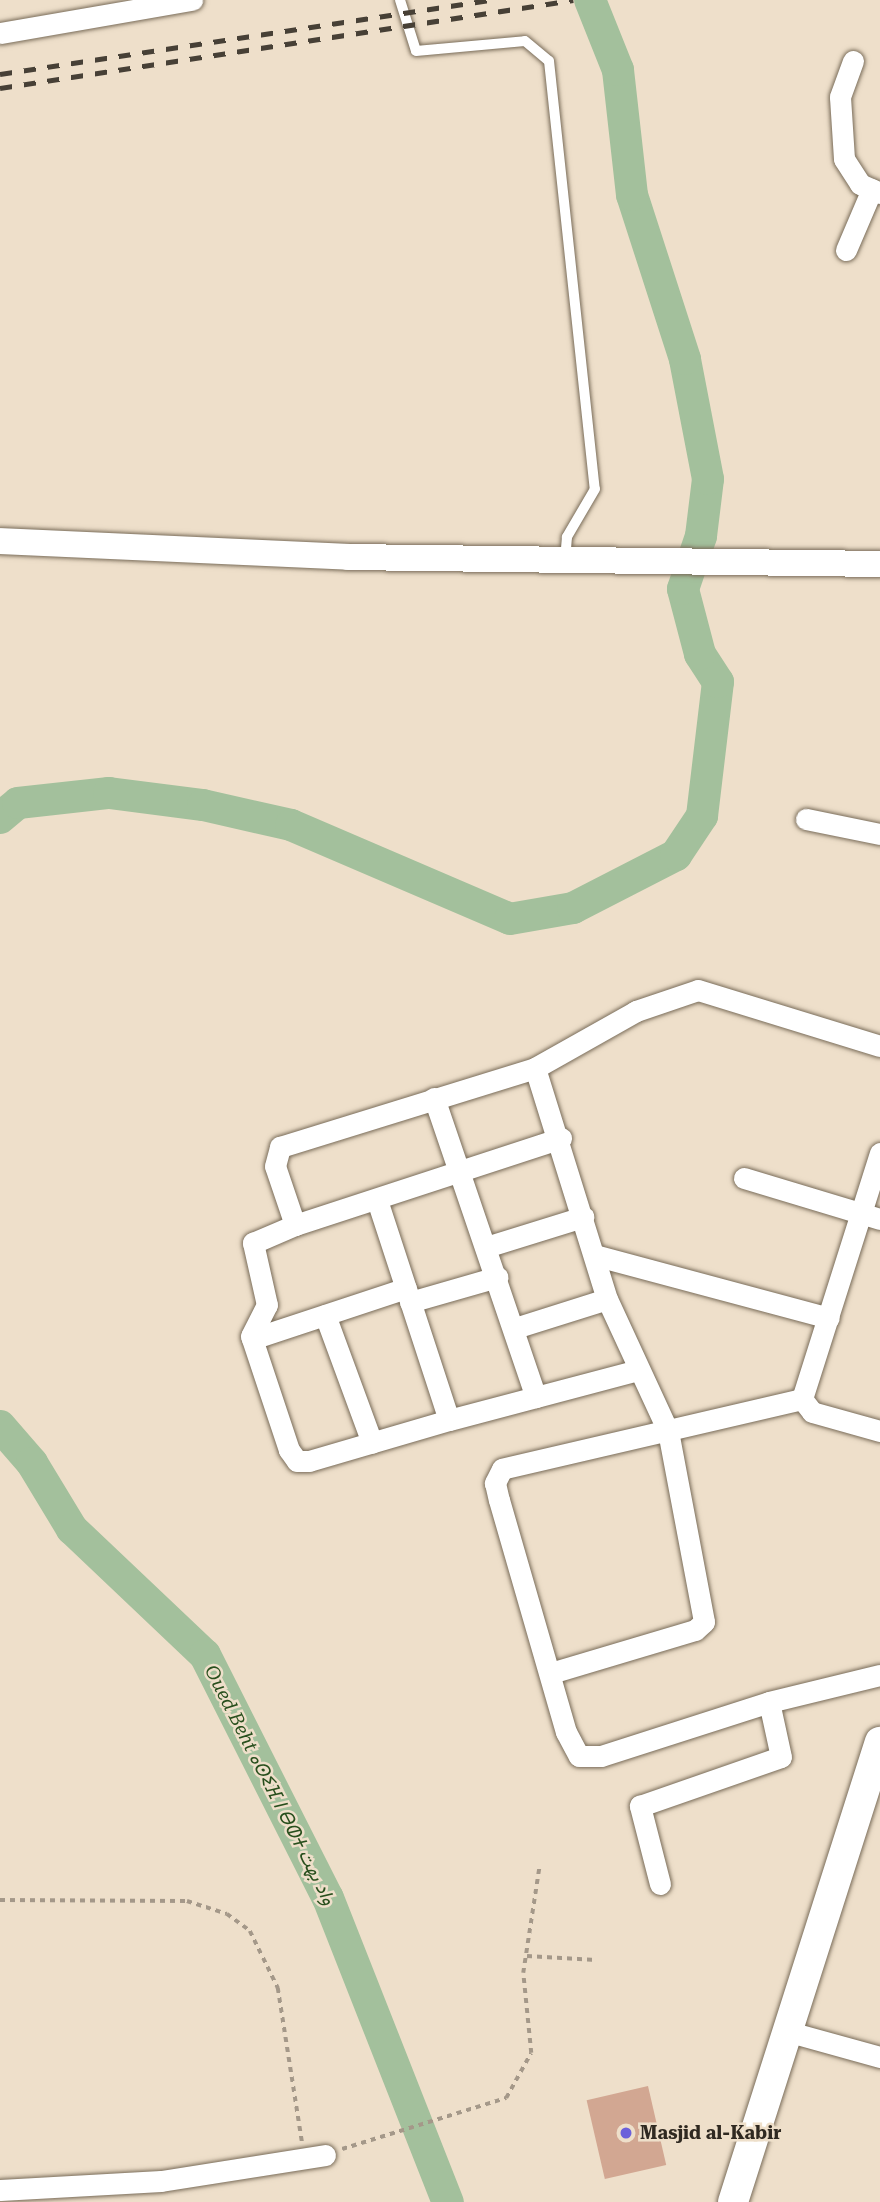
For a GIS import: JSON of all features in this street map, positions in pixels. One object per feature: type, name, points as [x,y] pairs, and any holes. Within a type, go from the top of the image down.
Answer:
[{"type":"main road","points":[[733,2202],[880,1742]]},
{"type":"street","points":[[0,33],[192,0]]},
{"type":"street","points":[[846,250],[876,191],[860,184],[844,159],[840,97],[853,61]]},
{"type":"street","points":[[0,541],[348,557],[880,564]]},
{"type":"street","points":[[806,820],[880,834]]},
{"type":"street","points":[[295,1225],[275,1166],[280,1147],[535,1068],[636,1011],[698,990],[880,1046]]},
{"type":"street","points":[[535,1068],[561,1138],[607,1299],[668,1431],[704,1622],[695,1630],[551,1673]]},
{"type":"street","points":[[434,1098],[515,1328],[536,1397]]},
{"type":"street","points":[[561,1138],[459,1168],[377,1200],[295,1225],[253,1243],[267,1305],[252,1339],[297,1461],[638,1370]]},
{"type":"street","points":[[802,1399],[880,1153]]},
{"type":"street","points":[[744,1178],[880,1219]]},
{"type":"street","points":[[377,1200],[449,1420]]},
{"type":"street","points":[[486,1247],[583,1217]]},
{"type":"street","points":[[594,1255],[829,1318]]},
{"type":"street","points":[[252,1339],[325,1315],[497,1278]]},
{"type":"street","points":[[515,1328],[607,1299]]},
{"type":"street","points":[[325,1315],[372,1443]]},
{"type":"street","points":[[802,1399],[496,1476],[570,1745],[590,1758],[769,1702],[880,1675]]},
{"type":"street","points":[[802,1399],[812,1412],[880,1432]]},
{"type":"street","points":[[660,1884],[640,1806],[781,1757],[769,1702]]},
{"type":"street","points":[[786,2031],[880,2057]]},
{"type":"street","points":[[0,2190],[161,2181],[315,2157]]},
{"type":"lane","points":[[400,0],[416,51],[525,41],[549,61],[595,489],[567,537],[565,559]]},
{"type":"path","points":[[0,1899],[187,1902],[227,1914],[250,1931],[278,1987],[315,2157],[502,2102],[531,2053],[523,1973],[539,1868]]},
{"type":"path","points":[[527,1956],[596,1960]]},
{"type":"building","name":"Masjid al-Kabir","points":[[648,2086],[666,2165],[605,2179],[587,2100]]},
{"type":"waterway","name":"Oued Beht ⴰⵙⵉⴼ ⵏ ⴱⵀⵜ واد بهت","points":[[0,818],[18,803],[109,793],[203,805],[291,825],[510,919],[573,908],[676,855],[702,816],[718,682],[700,654],[683,589],[701,536],[708,479],[685,359],[632,195],[618,70],[590,0]]},
{"type":"waterway","name":"Oued Beht ⴰⵙⵉⴼ ⵏ ⴱⵀⵜ واد بهت","points":[[0,1426],[32,1463],[72,1529],[205,1655],[328,1898],[448,2202]]},
{"type":"railway","points":[[0,74],[491,0]]},
{"type":"railway","points":[[0,88],[573,0]]},
{"type":"place","name":"Masjid al-Kabir","points":[[626,2133]]}]
